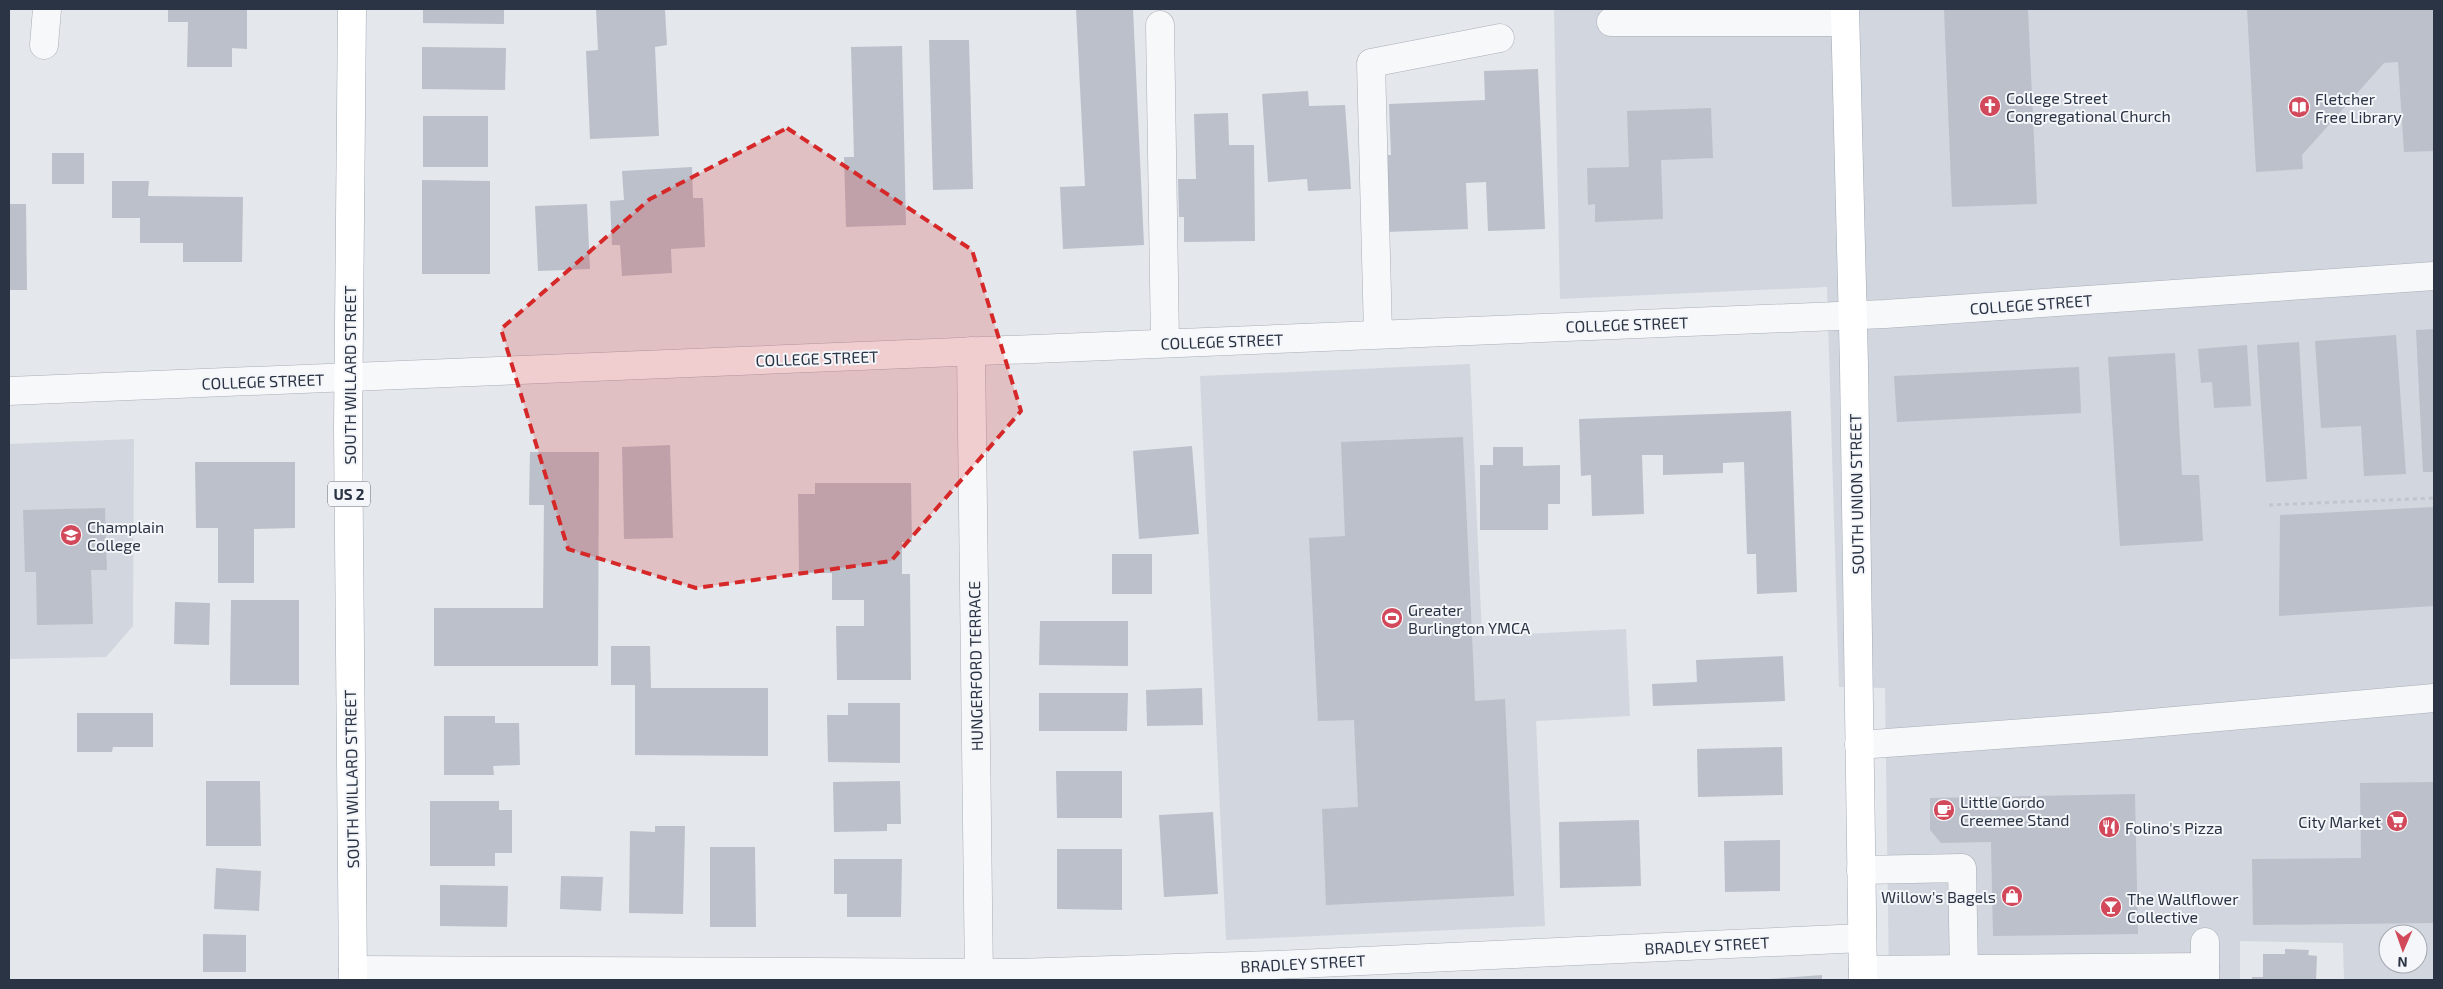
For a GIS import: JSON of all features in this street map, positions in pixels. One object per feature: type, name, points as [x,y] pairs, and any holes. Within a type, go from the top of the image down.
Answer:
[{"type":"main road","name":"SOUTH WILLARD STREET","points":[[352,9],[349,377],[353,975]]},
{"type":"main road","name":"SOUTH UNION STREET","points":[[1845,15],[1863,975]]},
{"type":"street","points":[[44,46],[47,9]]},
{"type":"street","points":[[1611,22],[1845,15]]},
{"type":"street","points":[[1160,25],[1165,343]]},
{"type":"street","points":[[1378,334],[1371,63],[1500,38]]},
{"type":"street","name":"COLLEGE STREET","points":[[9,391],[1852,315],[2434,276]]},
{"type":"street","name":"HUNGERFORD TERRACE","points":[[971,351],[979,977]]},
{"type":"street","points":[[1859,745],[2106,727],[2434,698]]},
{"type":"street","points":[[1861,870],[1962,868],[1964,969]]},
{"type":"street","name":"BRADLEY STREET","points":[[353,975],[979,977],[1862,938]]},
{"type":"street","points":[[1863,975],[1964,969],[2205,963]]},
{"type":"path","points":[[2269,505],[2434,498]]},
{"type":"highlighted area","points":[[787,128],[972,250],[1021,411],[891,561],[696,588],[568,549],[501,329],[650,199]]},
{"type":"shaded area","points":[[1554,9],[2434,9],[2434,980],[2344,980],[2343,943],[2240,941],[2240,980],[1889,980],[1885,688],[1839,687],[1827,287],[1560,299]]},
{"type":"shaded area","points":[[1470,364],[1482,636],[1626,629],[1630,716],[1536,721],[1545,926],[1226,940],[1200,376]]},
{"type":"shaded area","name":"Champlain College","points":[[134,439],[133,626],[106,657],[9,659],[9,444]]},
{"type":"building","points":[[168,9],[247,9],[247,49],[232,48],[232,67],[187,67],[188,22],[168,22]]},
{"type":"building","points":[[423,9],[504,9],[504,24],[423,23]]},
{"type":"building","points":[[596,9],[665,9],[667,45],[655,47],[659,136],[590,139],[586,51],[598,50]]},
{"type":"building","points":[[1076,9],[1133,9],[1144,245],[1063,249],[1060,187],[1085,186]]},
{"type":"building","name":"College Street Congregational Church","points":[[1944,9],[2028,9],[2037,204],[1952,207]]},
{"type":"building","name":"Fletcher Free Library","points":[[2247,9],[2434,9],[2434,151],[2404,152],[2398,62],[2384,63],[2302,155],[2303,169],[2256,172]]},
{"type":"building","points":[[929,40],[969,40],[973,189],[933,190]]},
{"type":"building","points":[[902,46],[906,225],[846,227],[844,157],[854,157],[851,47]]},
{"type":"building","points":[[422,47],[506,48],[505,90],[422,89]]},
{"type":"building","points":[[1538,69],[1545,229],[1488,231],[1486,182],[1466,183],[1468,229],[1386,232],[1383,155],[1391,155],[1389,104],[1485,100],[1484,71]]},
{"type":"building","points":[[1308,91],[1309,106],[1345,105],[1351,189],[1308,191],[1307,179],[1268,182],[1262,94]]},
{"type":"building","points":[[1711,108],[1713,158],[1661,160],[1663,219],[1595,222],[1595,204],[1588,205],[1587,168],[1629,167],[1627,111]]},
{"type":"building","points":[[1228,113],[1229,145],[1254,145],[1255,241],[1184,242],[1184,217],[1179,217],[1178,179],[1196,179],[1194,114]]},
{"type":"building","points":[[423,116],[488,116],[488,167],[423,167]]},
{"type":"building","points":[[52,153],[84,153],[84,184],[52,184]]},
{"type":"building","points":[[692,167],[693,198],[703,198],[705,247],[671,249],[672,273],[622,276],[620,245],[612,245],[610,201],[624,200],[622,171]]},
{"type":"building","points":[[422,180],[490,181],[490,274],[422,274]]},
{"type":"building","points":[[112,181],[149,181],[148,196],[243,197],[242,262],[183,262],[183,243],[140,243],[140,218],[112,218]]},
{"type":"building","points":[[9,204],[26,204],[27,290],[9,290]]},
{"type":"building","points":[[587,204],[590,269],[538,271],[535,206]]},
{"type":"building","points":[[2434,329],[2434,472],[2423,472],[2416,330]]},
{"type":"building","points":[[2396,335],[2406,474],[2364,476],[2361,426],[2321,428],[2315,341]]},
{"type":"building","points":[[2299,342],[2307,479],[2266,482],[2257,345]]},
{"type":"building","points":[[2247,345],[2251,406],[2214,408],[2212,382],[2201,383],[2198,349]]},
{"type":"building","points":[[2175,353],[2182,475],[2199,475],[2203,541],[2120,546],[2108,357]]},
{"type":"building","points":[[2079,367],[2081,413],[1897,422],[1894,376]]},
{"type":"building","points":[[1791,411],[1797,592],[1757,594],[1756,554],[1747,554],[1744,462],[1723,463],[1723,473],[1663,475],[1663,455],[1642,455],[1644,514],[1592,516],[1591,475],[1581,476],[1579,419]]},
{"type":"building","name":"Greater Burlington YMCA","points":[[1463,437],[1475,701],[1505,699],[1514,896],[1326,905],[1322,809],[1358,807],[1354,720],[1318,721],[1309,538],[1345,536],[1341,442]]},
{"type":"building","points":[[670,445],[673,538],[624,539],[622,447]]},
{"type":"building","points":[[1192,446],[1199,534],[1139,539],[1133,451]]},
{"type":"building","points":[[1493,447],[1523,447],[1523,466],[1560,465],[1560,504],[1548,504],[1548,530],[1480,530],[1480,465],[1493,465]]},
{"type":"building","points":[[530,452],[599,452],[598,666],[434,666],[434,608],[543,608],[544,505],[529,505]]},
{"type":"building","points":[[195,462],[295,462],[295,528],[254,529],[254,583],[218,583],[218,528],[196,528]]},
{"type":"building","points":[[815,483],[911,483],[912,542],[902,542],[902,574],[910,574],[911,680],[837,680],[836,626],[864,626],[864,600],[832,600],[832,573],[799,573],[798,494],[815,494]]},
{"type":"building","points":[[2434,507],[2434,606],[2279,616],[2280,515]]},
{"type":"building","points":[[105,508],[107,570],[91,570],[93,624],[37,625],[36,572],[25,572],[23,510]]},
{"type":"building","points":[[1112,554],[1152,554],[1152,594],[1112,594]]},
{"type":"building","points":[[231,600],[299,600],[299,685],[230,685]]},
{"type":"building","points":[[175,602],[210,603],[209,645],[174,644]]},
{"type":"building","points":[[1040,621],[1128,621],[1128,666],[1039,665]]},
{"type":"building","points":[[611,646],[650,646],[651,688],[768,688],[768,756],[635,755],[635,685],[611,685]]},
{"type":"building","points":[[1783,656],[1785,701],[1653,706],[1652,684],[1697,682],[1696,660]]},
{"type":"building","points":[[1202,688],[1203,725],[1147,726],[1146,690]]},
{"type":"building","points":[[1039,693],[1128,693],[1127,731],[1039,731]]},
{"type":"building","points":[[848,703],[900,703],[900,763],[828,762],[827,715],[848,715]]},
{"type":"building","points":[[77,713],[153,713],[153,747],[113,747],[112,752],[77,752]]},
{"type":"building","points":[[444,716],[495,716],[495,723],[519,723],[520,765],[493,766],[494,775],[444,775]]},
{"type":"building","points":[[1782,747],[1783,795],[1698,797],[1697,749]]},
{"type":"building","points":[[1056,771],[1122,771],[1122,818],[1057,818]]},
{"type":"building","name":"City Market","points":[[2434,780],[2434,923],[2253,925],[2252,859],[2361,858],[2360,783],[2433,782]]},
{"type":"building","points":[[206,781],[260,781],[261,846],[206,846]]},
{"type":"building","points":[[900,781],[901,824],[887,824],[887,831],[834,832],[833,782]]},
{"type":"building","points":[[2135,794],[2138,934],[1993,936],[1991,842],[1941,843],[1930,830],[1930,798]]},
{"type":"building","points":[[430,801],[499,801],[499,810],[512,810],[512,853],[495,853],[495,866],[430,866]]},
{"type":"building","points":[[1213,812],[1218,894],[1164,897],[1159,815]]},
{"type":"building","points":[[1639,820],[1641,886],[1560,888],[1559,822]]},
{"type":"building","points":[[655,826],[685,826],[683,914],[629,913],[630,831],[655,832]]},
{"type":"building","points":[[1780,840],[1780,891],[1725,892],[1724,841]]},
{"type":"building","points":[[710,847],[755,847],[756,927],[710,927]]},
{"type":"building","points":[[1057,849],[1122,849],[1122,910],[1057,909]]},
{"type":"building","points":[[834,859],[902,859],[901,917],[847,917],[847,894],[834,894]]},
{"type":"building","points":[[216,868],[261,871],[259,911],[214,909]]},
{"type":"building","points":[[561,876],[603,877],[601,911],[560,909]]},
{"type":"building","points":[[440,885],[508,886],[507,927],[440,926]]},
{"type":"building","points":[[203,934],[246,935],[246,972],[203,972]]},
{"type":"building","points":[[2285,949],[2309,950],[2308,955],[2317,956],[2316,980],[2252,980],[2252,977],[2263,977],[2263,954],[2285,954]]},
{"type":"building","points":[[1822,975],[1822,980],[1769,979]]},
{"type":"place","name":"College Street Congregational Church","points":[[1990,106]]},
{"type":"place","name":"Fletcher Free Library","points":[[2299,107]]},
{"type":"place","name":"Champlain College","points":[[71,535]]},
{"type":"place","name":"Greater Burlington YMCA","points":[[1392,618]]},
{"type":"place","name":"Little Gordo Creemee Stand","points":[[1944,810]]},
{"type":"place","name":"City Market","points":[[2397,821]]},
{"type":"place","name":"Folino's Pizza","points":[[2109,827]]},
{"type":"place","name":"Willow's Bagels","points":[[2012,896]]},
{"type":"place","name":"The Wallflower Collective","points":[[2111,907]]}]
